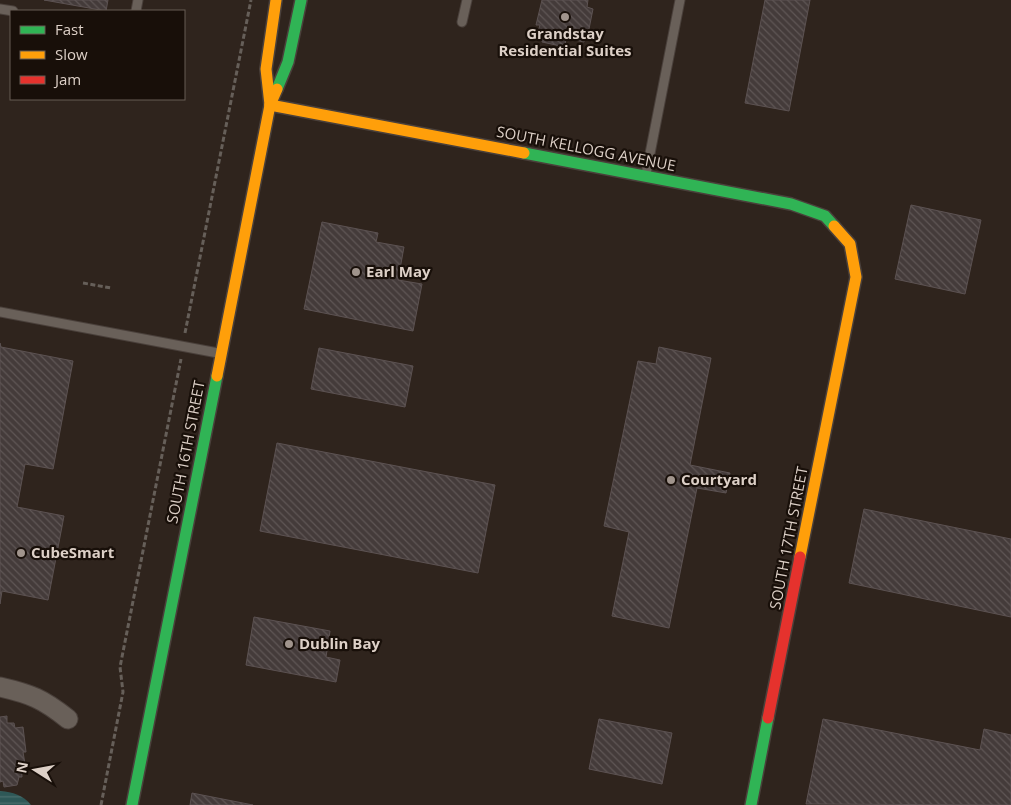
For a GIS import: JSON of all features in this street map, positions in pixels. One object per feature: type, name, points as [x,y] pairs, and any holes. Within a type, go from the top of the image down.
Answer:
[{"type":"street","name":"SOUTH 16TH STREET","points":[[270,105],[266,69],[276,0]]},
{"type":"street","name":"SOUTH 16TH STREET","points":[[132,805],[270,105],[288,62],[301,0]]},
{"type":"street","name":"SOUTH KELLOGG AVENUE","points":[[270,105],[791,204],[824,216],[850,244],[856,277]]},
{"type":"street","name":"SOUTH 17TH STREET","points":[[751,805],[856,277]]},
{"type":"street","points":[[0,687],[30,694],[48,704],[68,719]]},
{"type":"lane","points":[[462,22],[467,0]]},
{"type":"lane","points":[[646,176],[680,0]]},
{"type":"lane","points":[[0,312],[221,354]]},
{"type":"path","points":[[185,333],[251,0]]},
{"type":"path","points":[[83,283],[111,288]]},
{"type":"path","points":[[101,805],[123,692],[120,667],[180,361]]},
{"type":"water","points":[[0,791],[17,795],[31,805],[0,805]]},
{"type":"building","points":[[44,0],[108,0],[106,10]]},
{"type":"building","name":"Grandstay Residential Suites","points":[[542,0],[588,0],[587,7],[593,9],[588,34],[585,33],[584,42],[566,38],[565,47],[542,42],[544,33],[538,32],[540,25],[536,25]]},
{"type":"building","points":[[765,0],[810,0],[789,111],[745,103]]},
{"type":"building","points":[[911,205],[981,220],[965,294],[895,279]]},
{"type":"building","name":"Earl May","points":[[322,222],[378,233],[376,242],[404,247],[398,280],[422,284],[413,331],[304,309]]},
{"type":"building","points":[[0,343],[1,347],[73,361],[53,469],[25,464],[17,507],[64,516],[48,600],[2,591],[0,604]]},
{"type":"building","name":"Courtyard","points":[[659,347],[711,358],[690,465],[730,473],[726,493],[697,488],[669,628],[612,616],[629,532],[604,526],[638,361],[656,364]]},
{"type":"building","points":[[319,348],[413,366],[405,407],[311,389]]},
{"type":"building","points":[[277,443],[495,485],[478,573],[260,531]]},
{"type":"building","points":[[864,509],[1011,539],[1011,617],[849,583]]},
{"type":"building","name":"Dublin Bay","points":[[254,617],[330,631],[326,657],[340,660],[336,682],[246,665]]},
{"type":"building","points":[[7,716],[7,723],[14,723],[15,728],[23,727],[26,752],[23,752],[25,764],[21,764],[22,777],[19,777],[17,785],[4,787],[3,781],[0,782],[0,717]]},
{"type":"building","points":[[599,719],[672,733],[662,784],[589,769]]},
{"type":"building","points":[[823,719],[980,750],[984,729],[1011,735],[1011,805],[806,804]]},
{"type":"building","points":[[192,793],[253,805],[190,805]]},
{"type":"traffic: fast","points":[[277,89],[288,62],[301,0]]},
{"type":"traffic: fast","points":[[524,153],[791,204],[825,216],[834,226]]},
{"type":"traffic: fast","points":[[132,805],[217,376]]},
{"type":"traffic: fast","points":[[751,805],[768,718]]},
{"type":"traffic: slow","points":[[270,105],[266,69],[276,0]]},
{"type":"traffic: slow","points":[[217,376],[270,105],[277,89]]},
{"type":"traffic: slow","points":[[270,105],[524,153]]},
{"type":"traffic: slow","points":[[800,557],[856,277],[850,244],[834,226]]},
{"type":"traffic: jam","points":[[768,718],[800,557]]},
{"type":"place","name":"Grandstay Residential Suites","points":[[565,17]]},
{"type":"place","name":"Earl May","points":[[356,272]]},
{"type":"place","name":"Courtyard","points":[[671,480]]},
{"type":"place","name":"CubeSmart","points":[[21,553]]},
{"type":"place","name":"Dublin Bay","points":[[289,644]]}]
